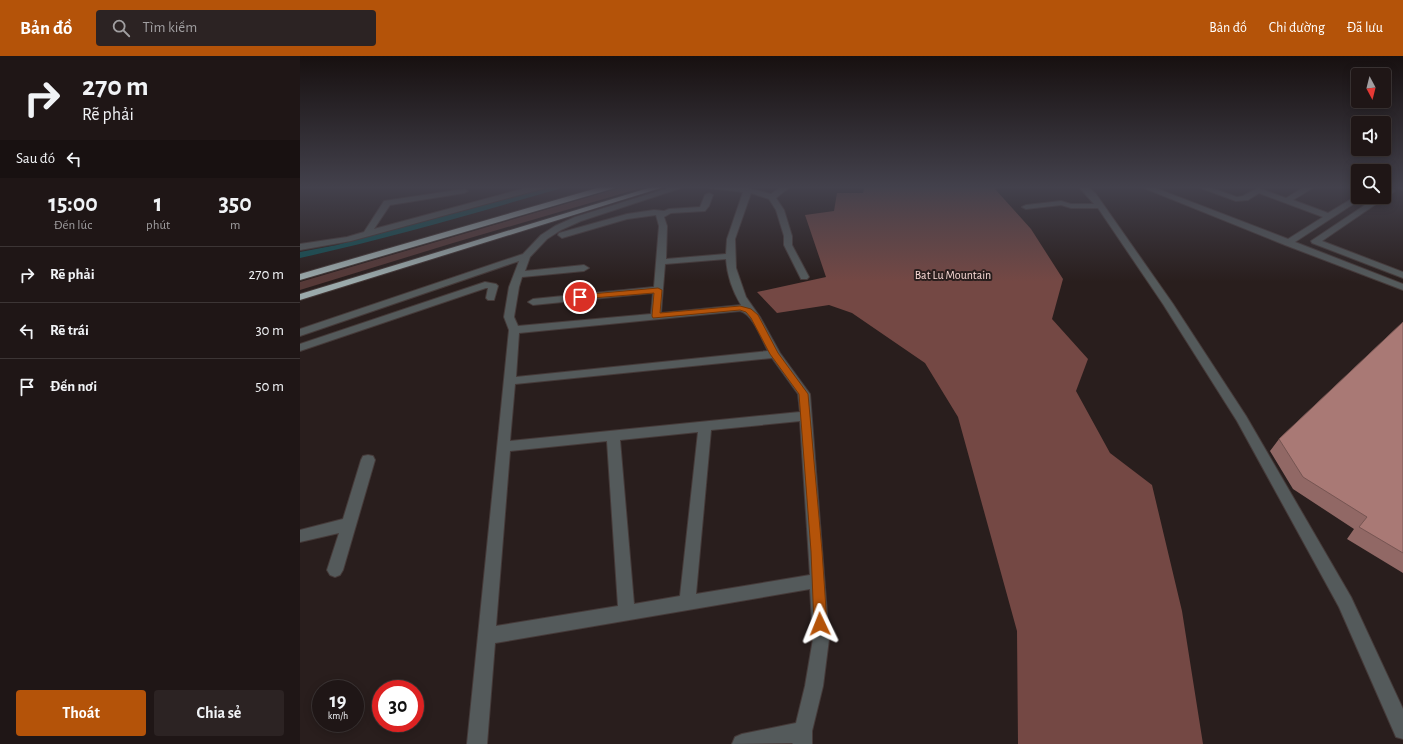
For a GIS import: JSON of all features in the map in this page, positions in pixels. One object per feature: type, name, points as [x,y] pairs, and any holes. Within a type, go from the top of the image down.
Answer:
[{"type":"highway","points":[[300,276],[502,218]]},
{"type":"highway","points":[[300,296],[557,218]]},
{"type":"street","points":[[367,234],[377,218]]},
{"type":"street","points":[[300,247],[367,234],[425,218]]},
{"type":"street","points":[[477,744],[510,381],[514,330],[509,317],[514,287],[526,256],[544,237],[558,228],[581,218]]},
{"type":"street","points":[[562,235],[622,218]]},
{"type":"street","points":[[656,316],[663,226],[661,218]]},
{"type":"street","points":[[737,218],[731,239],[730,256],[731,268],[741,297],[755,317],[775,354],[804,394],[821,639],[814,686],[802,738],[742,744]]},
{"type":"street","points":[[782,218],[788,236],[788,245],[804,277]]},
{"type":"street","points":[[1108,218],[1168,304],[1242,419],[1345,602],[1403,730]]},
{"type":"street","points":[[1223,218],[1403,287]]},
{"type":"street","points":[[1288,243],[1326,218]]},
{"type":"street","points":[[1350,218],[1315,241],[1403,274]]},
{"type":"street","points":[[300,333],[526,256]]},
{"type":"street","points":[[661,262],[730,256]]},
{"type":"street","points":[[518,276],[584,268]]},
{"type":"street","points":[[300,348],[485,285],[493,286],[491,298]]},
{"type":"street","points":[[533,302],[658,290]]},
{"type":"street","points":[[514,330],[740,308],[749,310]]},
{"type":"street","points":[[510,381],[775,354]]},
{"type":"street","points":[[504,447],[806,416]]},
{"type":"street","points":[[687,602],[705,426]]},
{"type":"street","points":[[613,436],[627,612]]},
{"type":"street","points":[[334,570],[368,460]]},
{"type":"street","points":[[300,536],[349,524]]},
{"type":"street","points":[[486,636],[818,581]]},
{"type":"shaded area","points":[[517,218],[538,218],[300,290],[300,282]]},
{"type":"green space","name":"Bat Lu Mountain","points":[[806,218],[1021,218],[1031,229],[1063,279],[1052,319],[1088,359],[1076,391],[1110,453],[1152,485],[1182,611],[1203,744],[1018,744],[1017,631],[958,417],[925,363],[852,313],[829,305],[777,313],[757,292],[826,277]]},
{"type":"water","points":[[432,218],[456,218],[300,258],[300,252],[337,245]]},
{"type":"building","points":[[1403,322],[1403,553],[1359,527],[1367,517],[1303,477],[1279,439]]},
{"type":"route","points":[[580,297],[658,290],[656,316],[740,308],[749,310],[755,317],[775,354],[804,394],[820,624]]}]
